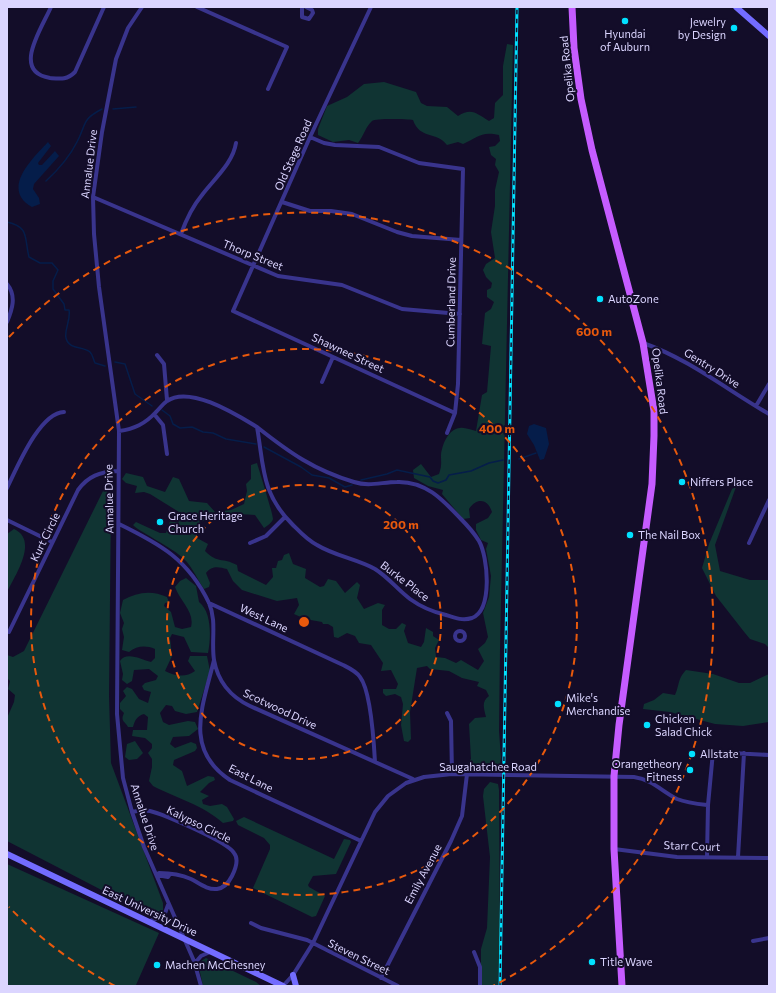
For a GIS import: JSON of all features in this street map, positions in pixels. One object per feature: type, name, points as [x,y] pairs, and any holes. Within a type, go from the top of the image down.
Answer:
[{"type":"main road","name":"Opelika Road","points":[[572,7],[577,74],[586,125],[643,343],[654,411],[654,460],[614,776],[614,849],[622,986]]},
{"type":"main road","points":[[736,7],[753,20],[769,36]]},
{"type":"main road","name":"East University Drive","points":[[7,854],[150,921],[283,986]]},
{"type":"main road","points":[[293,975],[296,986]]},
{"type":"street","points":[[52,7],[34,46],[30,61],[31,67],[39,75],[66,79],[75,72],[104,7]]},
{"type":"street","name":"Annalue Drive","points":[[142,7],[128,28],[116,59],[102,132],[93,197],[94,234],[99,287],[119,431],[117,471],[119,524],[117,714],[123,778],[132,812],[182,937],[195,963],[201,986]]},
{"type":"street","points":[[197,7],[287,47],[268,89]]},
{"type":"street","points":[[302,7],[302,17],[309,19],[313,13],[312,10],[306,7]]},
{"type":"street","name":"Old Stage Road","points":[[234,311],[310,137],[371,7]]},
{"type":"street","name":"Cumberland Drive","points":[[310,137],[324,143],[335,145],[379,148],[419,163],[463,169],[458,384],[455,413],[447,433]]},
{"type":"street","points":[[181,234],[186,219],[200,197],[234,155],[236,143]]},
{"type":"street","name":"Thorp Street","points":[[93,197],[253,266],[289,278],[342,285],[402,309],[460,314]]},
{"type":"street","points":[[282,202],[310,211],[331,211],[352,214],[412,236],[461,240]]},
{"type":"street","points":[[7,284],[12,292],[13,302],[7,322]]},
{"type":"street","name":"Shawnee Street","points":[[234,311],[455,413]]},
{"type":"street","name":"Gentry Drive","points":[[643,343],[670,353],[694,366],[769,414]]},
{"type":"street","points":[[157,355],[164,364],[167,400]]},
{"type":"street","points":[[322,382],[333,357]]},
{"type":"street","points":[[756,406],[769,384]]},
{"type":"street","points":[[119,431],[141,425],[167,400],[178,398],[205,400],[257,427],[304,462],[328,472],[364,485],[412,483],[427,488],[440,497],[479,540],[485,560],[486,576],[483,608],[476,615],[462,620],[460,630]]},
{"type":"street","points":[[7,488],[35,435],[57,413],[64,412]]},
{"type":"street","points":[[154,414],[163,425],[167,454]]},
{"type":"street","name":"Burke Place","points":[[257,427],[270,497],[285,517],[304,537],[317,546],[376,570],[418,604],[437,613],[462,620]]},
{"type":"street","name":"Kurt Circle","points":[[9,632],[52,542],[83,484],[97,474],[117,471]]},
{"type":"street","points":[[749,543],[769,500]]},
{"type":"street","points":[[250,543],[266,536],[285,517]]},
{"type":"street","points":[[7,520],[52,542]]},
{"type":"street","name":"Scotwood Drive","points":[[119,524],[152,540],[178,559],[198,585],[209,603],[213,619],[214,660],[224,686],[240,701],[413,779]]},
{"type":"street","name":"West Lane","points":[[209,603],[343,665],[361,677],[365,687],[369,708],[375,762]]},
{"type":"street","name":"East Lane","points":[[214,660],[200,729],[201,744],[207,759],[217,771],[230,780],[361,841]]},
{"type":"street","points":[[447,712],[451,721],[452,774]]},
{"type":"street","points":[[707,857],[708,805],[713,752],[769,755]]},
{"type":"street","points":[[738,857],[744,753]]},
{"type":"street","name":"Saugahatchee Road","points":[[283,986],[293,975],[313,943],[361,841],[380,806],[394,792],[413,779],[452,774],[614,776],[646,779],[676,798],[689,803],[708,805]]},
{"type":"street","name":"Emily Avenue","points":[[381,978],[451,841],[462,816],[467,774]]},
{"type":"street","name":"Kalypso Circle","points":[[132,812],[148,810],[159,814],[218,841],[231,849],[236,858],[232,878],[221,888],[211,889],[187,878],[170,874],[159,873],[157,875]]},
{"type":"street","name":"Starr Court","points":[[614,849],[676,857],[769,858]]},
{"type":"street","points":[[150,921],[164,916],[167,910],[168,902]]},
{"type":"street","name":"Steven Street","points":[[251,923],[313,943],[398,986]]},
{"type":"street","points":[[753,941],[769,938]]},
{"type":"street","points":[[195,963],[205,954],[212,952]]},
{"type":"street","points":[[474,952],[480,966],[480,986]]},
{"type":"green space","points":[[507,44],[513,45],[500,649],[499,731],[501,758],[500,764],[493,772],[465,771],[465,767],[471,759],[469,724],[475,718],[486,717],[484,703],[486,698],[489,696],[486,690],[477,686],[479,682],[462,678],[449,671],[430,669],[427,666],[417,668],[410,712],[411,739],[408,742],[404,741],[401,725],[403,704],[401,697],[395,694],[386,696],[383,693],[383,689],[396,689],[398,684],[391,670],[381,671],[383,663],[371,645],[359,643],[355,636],[347,633],[338,638],[334,637],[333,627],[328,624],[305,619],[294,614],[299,605],[297,598],[277,601],[242,590],[233,581],[227,569],[216,567],[208,570],[206,573],[210,583],[209,587],[204,589],[190,566],[183,558],[133,525],[136,522],[160,533],[166,533],[170,521],[177,516],[179,512],[150,494],[144,492],[135,493],[137,486],[126,483],[122,479],[126,473],[143,477],[147,486],[165,492],[173,477],[179,479],[189,501],[207,503],[215,512],[231,510],[244,504],[247,491],[246,484],[251,479],[251,465],[257,463],[273,519],[264,528],[255,515],[240,514],[218,517],[197,524],[197,538],[208,544],[205,551],[209,555],[213,558],[228,561],[237,565],[238,571],[266,585],[273,577],[272,568],[276,568],[278,561],[282,560],[284,555],[289,553],[293,564],[306,569],[305,578],[320,587],[324,586],[328,579],[336,581],[345,593],[357,582],[360,585],[357,598],[364,609],[378,603],[385,605],[382,610],[382,625],[389,629],[396,629],[402,623],[406,625],[404,631],[408,643],[421,647],[424,642],[426,628],[433,632],[433,636],[439,640],[435,648],[436,657],[445,658],[456,663],[461,660],[478,670],[484,661],[478,649],[485,643],[488,637],[483,613],[489,597],[491,576],[486,549],[488,543],[481,540],[476,530],[476,524],[488,518],[492,512],[488,504],[479,501],[472,505],[469,509],[470,518],[463,519],[442,494],[443,490],[428,486],[414,478],[413,470],[421,464],[431,477],[439,474],[441,467],[441,455],[446,438],[452,431],[460,428],[476,431],[482,395],[487,392],[491,346],[482,344],[485,313],[491,309],[494,302],[487,297],[487,290],[491,288],[492,283],[486,277],[483,270],[486,264],[495,258],[491,232],[495,206],[495,190],[499,172],[495,165],[496,159],[491,155],[489,147],[495,146],[500,141],[499,135],[487,134],[463,144],[458,142],[447,145],[438,138],[424,133],[416,126],[413,120],[399,119],[379,119],[372,121],[358,143],[349,140],[333,142],[318,135],[318,129],[327,106],[347,97],[364,84],[384,82],[416,92],[421,103],[427,106],[447,107],[458,116],[467,112],[474,112],[489,121],[494,118],[495,103],[503,95],[503,66]]},
{"type":"green space","points":[[736,487],[715,545],[720,571],[750,580],[769,580],[769,648],[765,644],[750,639],[716,596],[702,568],[709,544],[732,489]]},
{"type":"green space","points":[[105,489],[111,496],[109,696],[111,763],[163,903],[163,912],[156,915],[144,912],[7,841],[7,718],[14,702],[15,695],[8,689],[10,681],[7,678],[7,655],[13,657],[24,651]]},
{"type":"green space","points":[[14,529],[21,534],[25,541],[25,550],[23,559],[7,592],[7,534]]},
{"type":"green space","points":[[186,578],[196,586],[199,602],[206,612],[210,626],[208,653],[191,652],[184,637],[172,634],[170,638],[172,656],[165,671],[176,675],[188,675],[195,671],[188,661],[190,656],[207,656],[210,671],[197,712],[186,714],[175,711],[172,706],[166,705],[160,713],[163,722],[169,725],[188,721],[195,722],[198,729],[189,736],[173,737],[170,744],[175,748],[191,742],[196,744],[197,748],[195,751],[174,760],[173,765],[182,771],[187,786],[208,776],[214,777],[215,780],[209,783],[200,792],[209,796],[202,800],[203,804],[210,806],[222,804],[227,807],[234,819],[233,821],[223,823],[207,811],[153,786],[149,781],[152,759],[148,753],[152,748],[152,744],[145,738],[132,736],[133,730],[147,730],[148,717],[144,714],[140,716],[133,727],[128,727],[123,720],[124,713],[120,709],[120,703],[126,696],[123,691],[127,687],[132,689],[139,699],[148,703],[151,692],[144,690],[142,686],[145,683],[156,680],[158,676],[149,669],[134,670],[132,681],[127,684],[122,680],[123,674],[120,661],[123,658],[130,656],[151,662],[155,658],[155,649],[151,648],[135,648],[129,652],[122,650],[124,637],[122,629],[124,623],[120,613],[123,600],[134,595],[145,593],[156,593],[167,597],[169,602],[165,603],[164,606],[171,612],[175,627],[182,629],[191,627],[192,622],[189,611],[175,587],[180,581]]},
{"type":"green space","points":[[686,670],[713,674],[739,683],[750,683],[769,674],[769,722],[743,726],[715,724],[670,712],[643,709],[644,704],[654,700],[663,693],[675,695],[680,679]]},
{"type":"green space","points":[[135,741],[143,753],[137,759],[129,760],[125,757],[127,744]]},
{"type":"green space","points":[[490,782],[498,784],[499,790],[500,941],[498,986],[481,986],[481,949],[487,928],[490,857],[483,796],[484,789]]},
{"type":"green space","points":[[244,817],[334,859],[344,839],[350,840],[351,842],[336,874],[313,876],[308,885],[325,896],[316,916],[312,917],[253,888],[270,849],[270,845],[264,838],[238,825],[236,821]]},
{"type":"green space","points":[[7,864],[159,933],[136,985],[138,986],[7,986]]},
{"type":"green space","points":[[206,958],[256,982],[261,986],[203,986],[198,963]]},
{"type":"water","points":[[48,142],[51,146],[38,163],[39,165],[42,165],[55,151],[59,156],[34,184],[33,189],[39,198],[40,204],[32,207],[23,200],[19,192],[19,183],[22,174],[28,165]]},
{"type":"water","points":[[534,424],[546,428],[549,444],[544,459],[540,460],[534,445],[527,434],[529,426]]},
{"type":"waterway","points":[[113,109],[136,107]]},
{"type":"waterway","points":[[46,181],[71,153],[87,119],[102,109]]},
{"type":"waterway","points":[[7,222],[14,224],[23,230],[29,257],[40,263],[52,263],[58,270],[53,281],[53,289],[64,304],[65,310],[69,310],[66,332],[68,342],[73,346],[87,350],[90,352],[95,363],[105,366]]},
{"type":"waterway","points":[[115,362],[125,364],[135,394],[152,406]]},
{"type":"waterway","points":[[162,410],[170,416],[173,424],[180,428],[192,427],[203,432],[213,433],[226,439],[256,444]]},
{"type":"waterway","points":[[264,447],[301,467],[312,475],[329,478],[345,487],[352,485]]},
{"type":"waterway","points":[[519,459],[536,453]]},
{"type":"waterway","points":[[361,480],[397,470],[430,477],[433,481],[438,483],[446,480],[449,475],[471,471],[489,463],[503,460]]},
{"type":"railway","points":[[500,986],[517,7]]},
{"type":"place","name":"Hyundai of Auburn","points":[[625,21]]},
{"type":"place","name":"Jewelry by Design","points":[[734,28]]},
{"type":"place","name":"AutoZone","points":[[600,299]]},
{"type":"place","name":"Niffers Place","points":[[682,482]]},
{"type":"place","name":"Grace Heritage Church","points":[[160,522]]},
{"type":"place","name":"The Nail Box","points":[[630,535]]},
{"type":"place","name":"Mike's Merchandise","points":[[558,704]]},
{"type":"place","name":"Chicken Salad Chick","points":[[647,725]]},
{"type":"place","name":"Allstate","points":[[692,754]]},
{"type":"place","name":"Orangetheory Fitness","points":[[690,770]]},
{"type":"place","name":"Title Wave","points":[[592,962]]},
{"type":"place","name":"Machen McChesney","points":[[157,965]]}]
